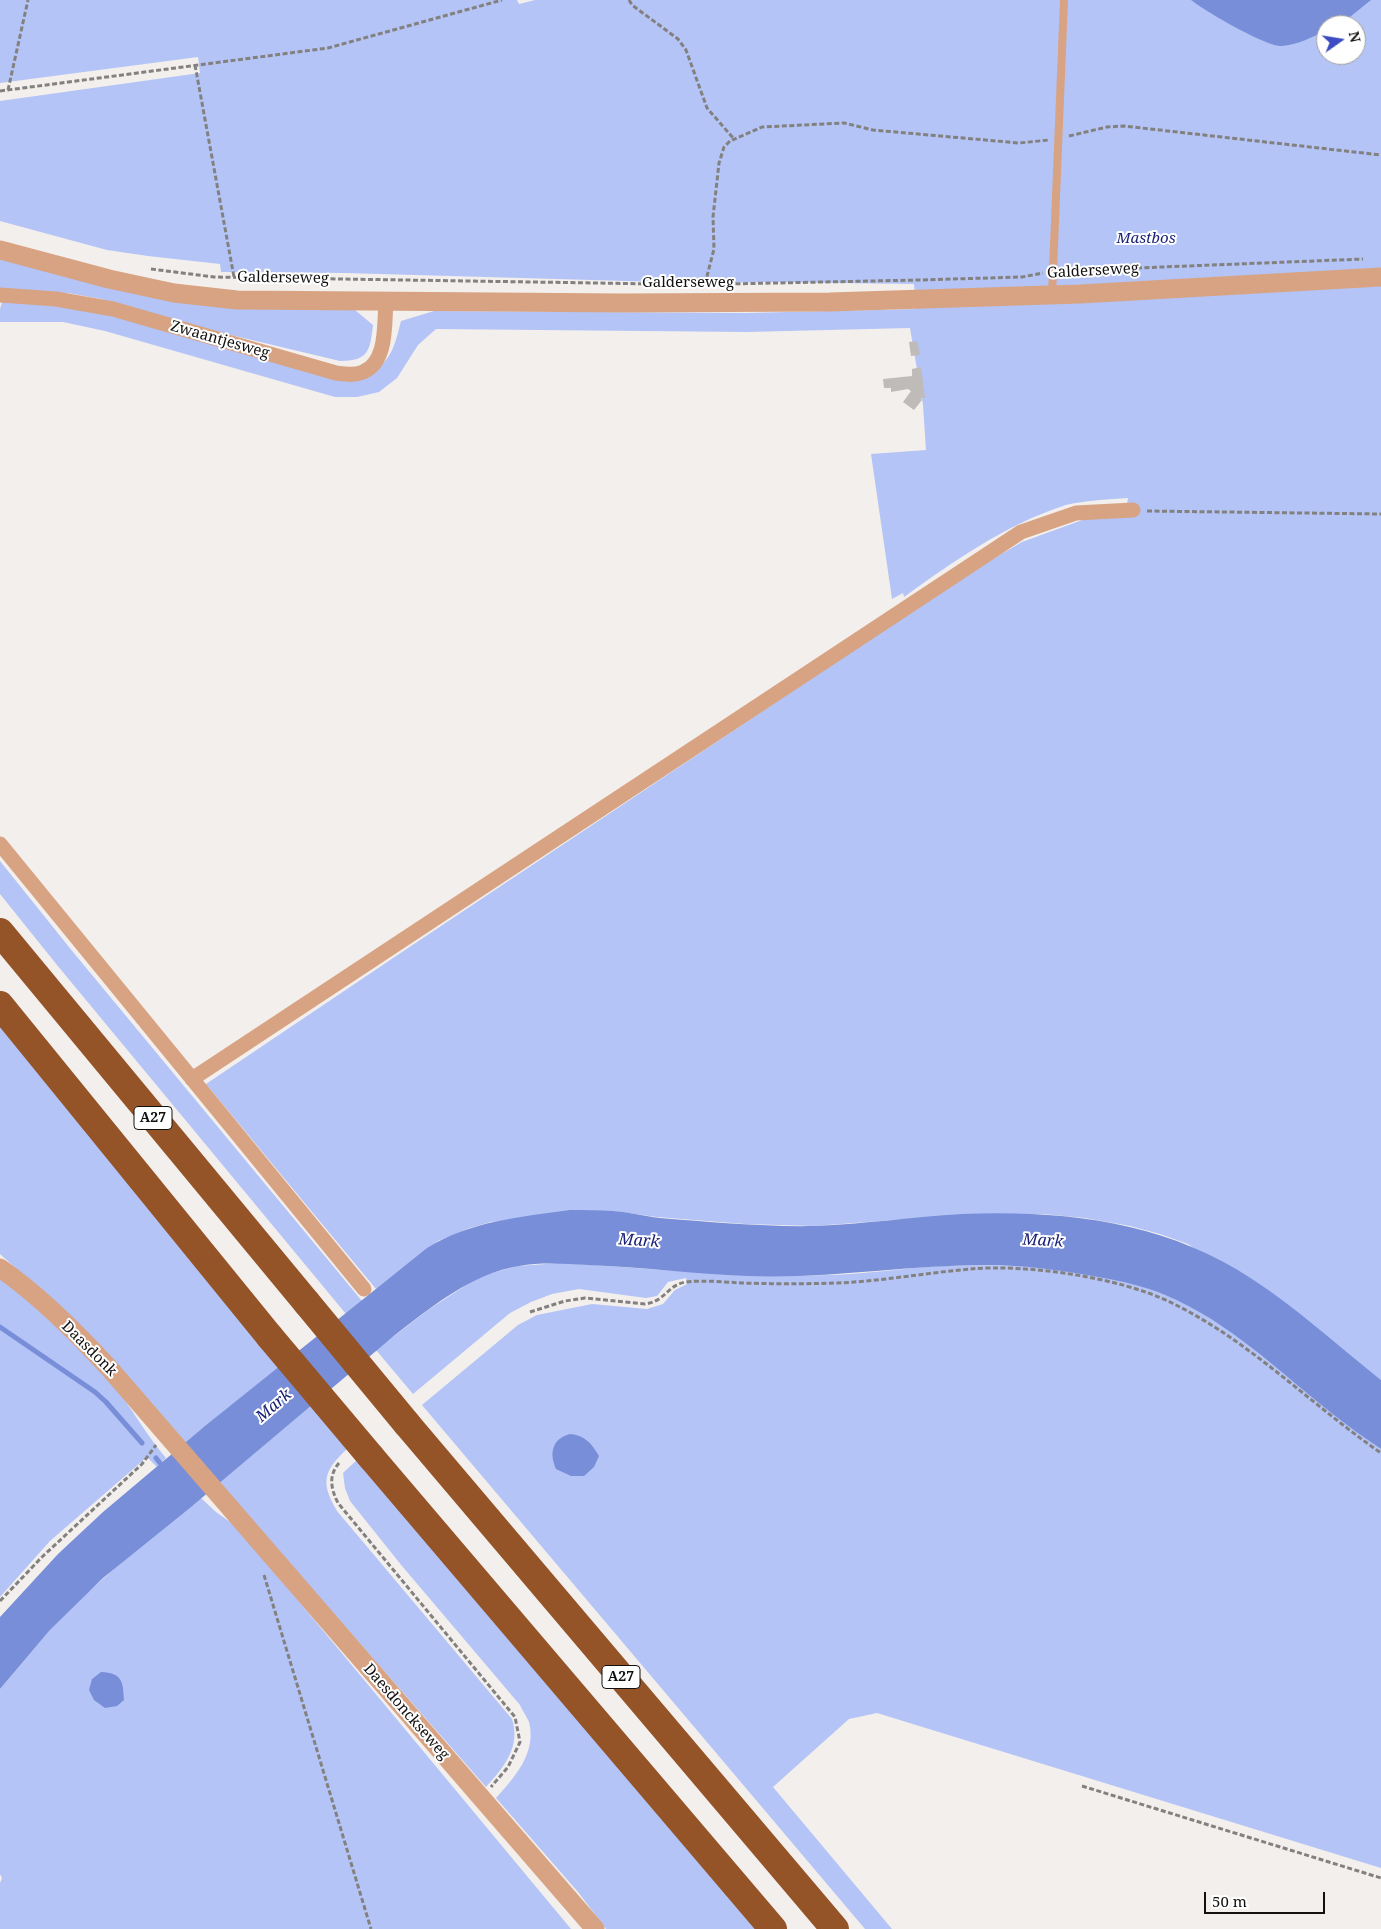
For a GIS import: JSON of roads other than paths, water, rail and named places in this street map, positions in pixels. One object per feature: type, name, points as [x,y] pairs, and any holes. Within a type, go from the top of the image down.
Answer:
[{"type":"highway","name":"A27","points":[[0,932],[407,1424],[835,1929]]},
{"type":"highway","points":[[0,1005],[270,1337],[773,1929]]},
{"type":"street","name":"Galderseweg","points":[[0,250],[109,279],[174,292],[237,300],[820,302],[1052,295],[1381,277]]},
{"type":"street","name":"Zwaantjesweg","points":[[0,295],[56,299],[113,309],[336,373],[350,374],[364,372],[382,350],[386,302]]},
{"type":"street","points":[[192,1079],[1021,532],[1076,513],[1133,510]]},
{"type":"street","points":[[0,844],[364,1289]]},
{"type":"street","name":"Daasdonk","points":[[0,1268],[20,1283],[93,1350],[217,1493]]},
{"type":"street","name":"Daesdonckseweg","points":[[217,1493],[595,1929]]},
{"type":"lane","points":[[1052,295],[1064,0]]},
{"type":"water","points":[[1191,0],[1371,0],[1352,15],[1316,15],[1316,35],[1282,46],[1274,45],[1250,35]]},
{"type":"water","name":"Mark","points":[[570,1210],[625,1212],[660,1218],[738,1224],[796,1226],[852,1224],[962,1214],[1038,1214],[1112,1223],[1149,1232],[1219,1259],[1252,1279],[1301,1315],[1381,1380],[1381,1449],[1340,1419],[1233,1333],[1211,1319],[1165,1295],[1141,1286],[1115,1280],[1057,1270],[1001,1265],[927,1267],[808,1276],[748,1276],[562,1264],[519,1266],[501,1270],[469,1284],[438,1303],[395,1335],[191,1507],[103,1578],[50,1630],[0,1689],[0,1617],[58,1554],[103,1512],[205,1426],[427,1248],[443,1239],[478,1226],[515,1218]]},
{"type":"water","points":[[570,1434],[580,1436],[588,1441],[599,1456],[594,1467],[584,1476],[571,1476],[556,1469],[554,1463],[553,1452],[556,1443],[559,1439]]},
{"type":"water","points":[[101,1672],[117,1676],[122,1683],[124,1700],[117,1706],[105,1708],[94,1700],[89,1690],[92,1679]]},
{"type":"waterway","points":[[0,1327],[95,1392],[142,1443]]},
{"type":"waterway","points":[[156,1458],[163,1467]]},
{"type":"park label","name":"Mastbos","points":[[1146,239]]}]
